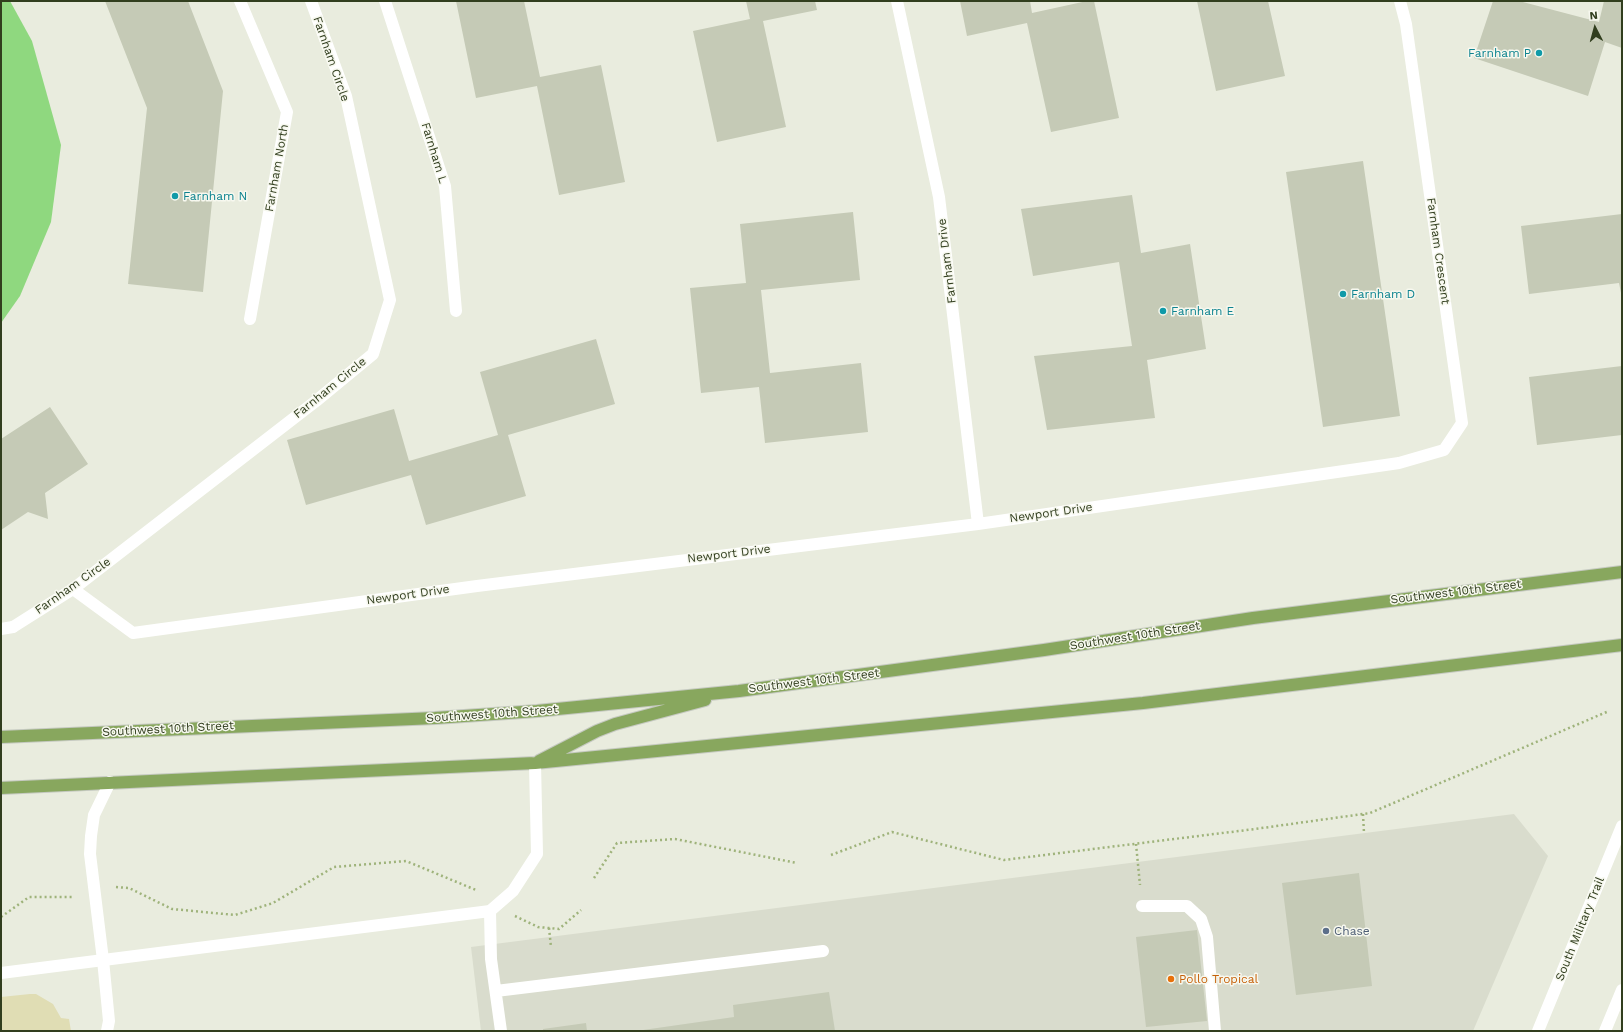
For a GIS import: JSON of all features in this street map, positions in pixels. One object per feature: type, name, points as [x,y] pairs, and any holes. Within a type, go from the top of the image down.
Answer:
[{"type":"main road","name":"Southwest 10th Street","points":[[1,737],[435,718],[537,711],[739,691],[962,661],[1260,616],[1622,572]]},
{"type":"main road","points":[[1,788],[535,763],[1143,703],[1622,645]]},
{"type":"main road","points":[[535,763],[578,740],[603,729],[739,691]]},
{"type":"main road","points":[[1,743],[34,735]]},
{"type":"street","name":"Farnham North","points":[[240,1],[287,112],[250,319]]},
{"type":"street","name":"Farnham Circle","points":[[7,628],[73,588],[316,401],[373,354],[390,300],[346,96],[311,1]]},
{"type":"street","name":"Farnham L","points":[[385,1],[445,186],[456,311]]},
{"type":"street","name":"Farnham Drive","points":[[898,1],[940,197],[978,524]]},
{"type":"street","name":"Farnham Crescent","points":[[1399,463],[1444,450],[1462,423],[1406,24],[1400,1]]},
{"type":"street","name":"Newport Drive","points":[[73,588],[133,633],[477,586],[978,524],[1399,463]]},
{"type":"street","points":[[1,973],[490,911],[513,891],[538,854],[535,763]]},
{"type":"street","points":[[107,1031],[109,1022],[103,960],[96,913],[90,842],[94,815],[110,782]]},
{"type":"street","name":"South Military Trail","points":[[1538,1031],[1622,826]]},
{"type":"street","points":[[1142,906],[1188,906],[1201,919],[1207,937],[1215,1031]]},
{"type":"street","points":[[490,911],[491,960],[501,1031]]},
{"type":"street","points":[[496,991],[823,951]]},
{"type":"street","points":[[1605,1031],[1622,990]]},
{"type":"path","points":[[831,855],[892,832],[1004,860],[1363,814],[1378,810],[1609,711]]},
{"type":"path","points":[[1363,814],[1364,833]]},
{"type":"path","points":[[594,878],[617,843],[675,839],[797,863]]},
{"type":"path","points":[[1136,844],[1141,892]]},
{"type":"path","points":[[116,887],[129,888],[172,909],[235,915],[273,903],[334,867],[406,861],[477,891]]},
{"type":"path","points":[[1,916],[29,897],[76,897]]},
{"type":"path","points":[[513,915],[538,927],[559,929],[581,910]]},
{"type":"path","points":[[549,928],[551,948]]},
{"type":"shaded area","points":[[1,1],[10,1],[32,41],[61,145],[51,222],[20,296],[1,323]]},
{"type":"shaded area","points":[[1514,814],[1548,856],[1473,1031],[481,1031],[471,947]]},
{"type":"shaded area","points":[[36,994],[53,1004],[61,1018],[69,1019],[71,1031],[1,1031],[1,997]]},
{"type":"building","name":"Farnham N","points":[[105,1],[188,1],[223,91],[203,292],[128,284],[147,108]]},
{"type":"building","points":[[456,1],[524,1],[540,77],[601,65],[625,182],[559,195],[537,86],[476,98]]},
{"type":"building","points":[[746,1],[815,1],[817,10],[763,21],[786,127],[717,142],[693,31],[750,19]]},
{"type":"building","points":[[960,1],[1030,1],[1032,13],[1087,1],[1094,1],[1119,118],[1051,132],[1027,23],[967,36]]},
{"type":"building","points":[[1197,1],[1268,1],[1285,76],[1216,91]]},
{"type":"building","name":"Farnham P","points":[[1493,1],[1519,1],[1599,22],[1604,1],[1622,1],[1622,48],[1605,42],[1588,96],[1474,58]]},
{"type":"building","name":"Farnham D","points":[[1363,161],[1400,416],[1323,427],[1286,172]]},
{"type":"building","name":"Farnham E","points":[[1132,195],[1141,253],[1190,244],[1206,349],[1147,360],[1155,418],[1047,430],[1034,356],[1132,346],[1119,262],[1033,276],[1021,209]]},
{"type":"building","points":[[853,212],[860,280],[761,290],[770,373],[861,363],[868,432],[765,443],[759,387],[701,393],[690,288],[746,283],[740,224]]},
{"type":"building","points":[[1622,214],[1622,298],[1619,283],[1529,294],[1521,226]]},
{"type":"building","points":[[596,339],[615,404],[508,435],[526,496],[426,525],[411,475],[306,505],[287,440],[394,409],[409,461],[498,435],[480,372]]},
{"type":"building","points":[[1622,366],[1622,435],[1537,445],[1529,377]]},
{"type":"building","points":[[50,407],[88,464],[45,493],[48,519],[28,512],[1,530],[1,439]]},
{"type":"building","points":[[1359,873],[1372,986],[1296,995],[1282,883]]},
{"type":"building","name":"Pollo Tropical","points":[[1197,930],[1207,1021],[1146,1027],[1136,937]]},
{"type":"building","points":[[829,992],[835,1031],[636,1031],[734,1017],[733,1005]]},
{"type":"building","points":[[586,1023],[587,1031],[543,1031],[543,1029]]},
{"type":"place","name":"Farnham P","points":[[1539,53]]},
{"type":"place","name":"Farnham N","points":[[175,196]]},
{"type":"place","name":"Farnham D","points":[[1343,294]]},
{"type":"place","name":"Farnham E","points":[[1163,311]]},
{"type":"place","name":"Chase","points":[[1326,931]]},
{"type":"place","name":"Pollo Tropical","points":[[1171,979]]}]
